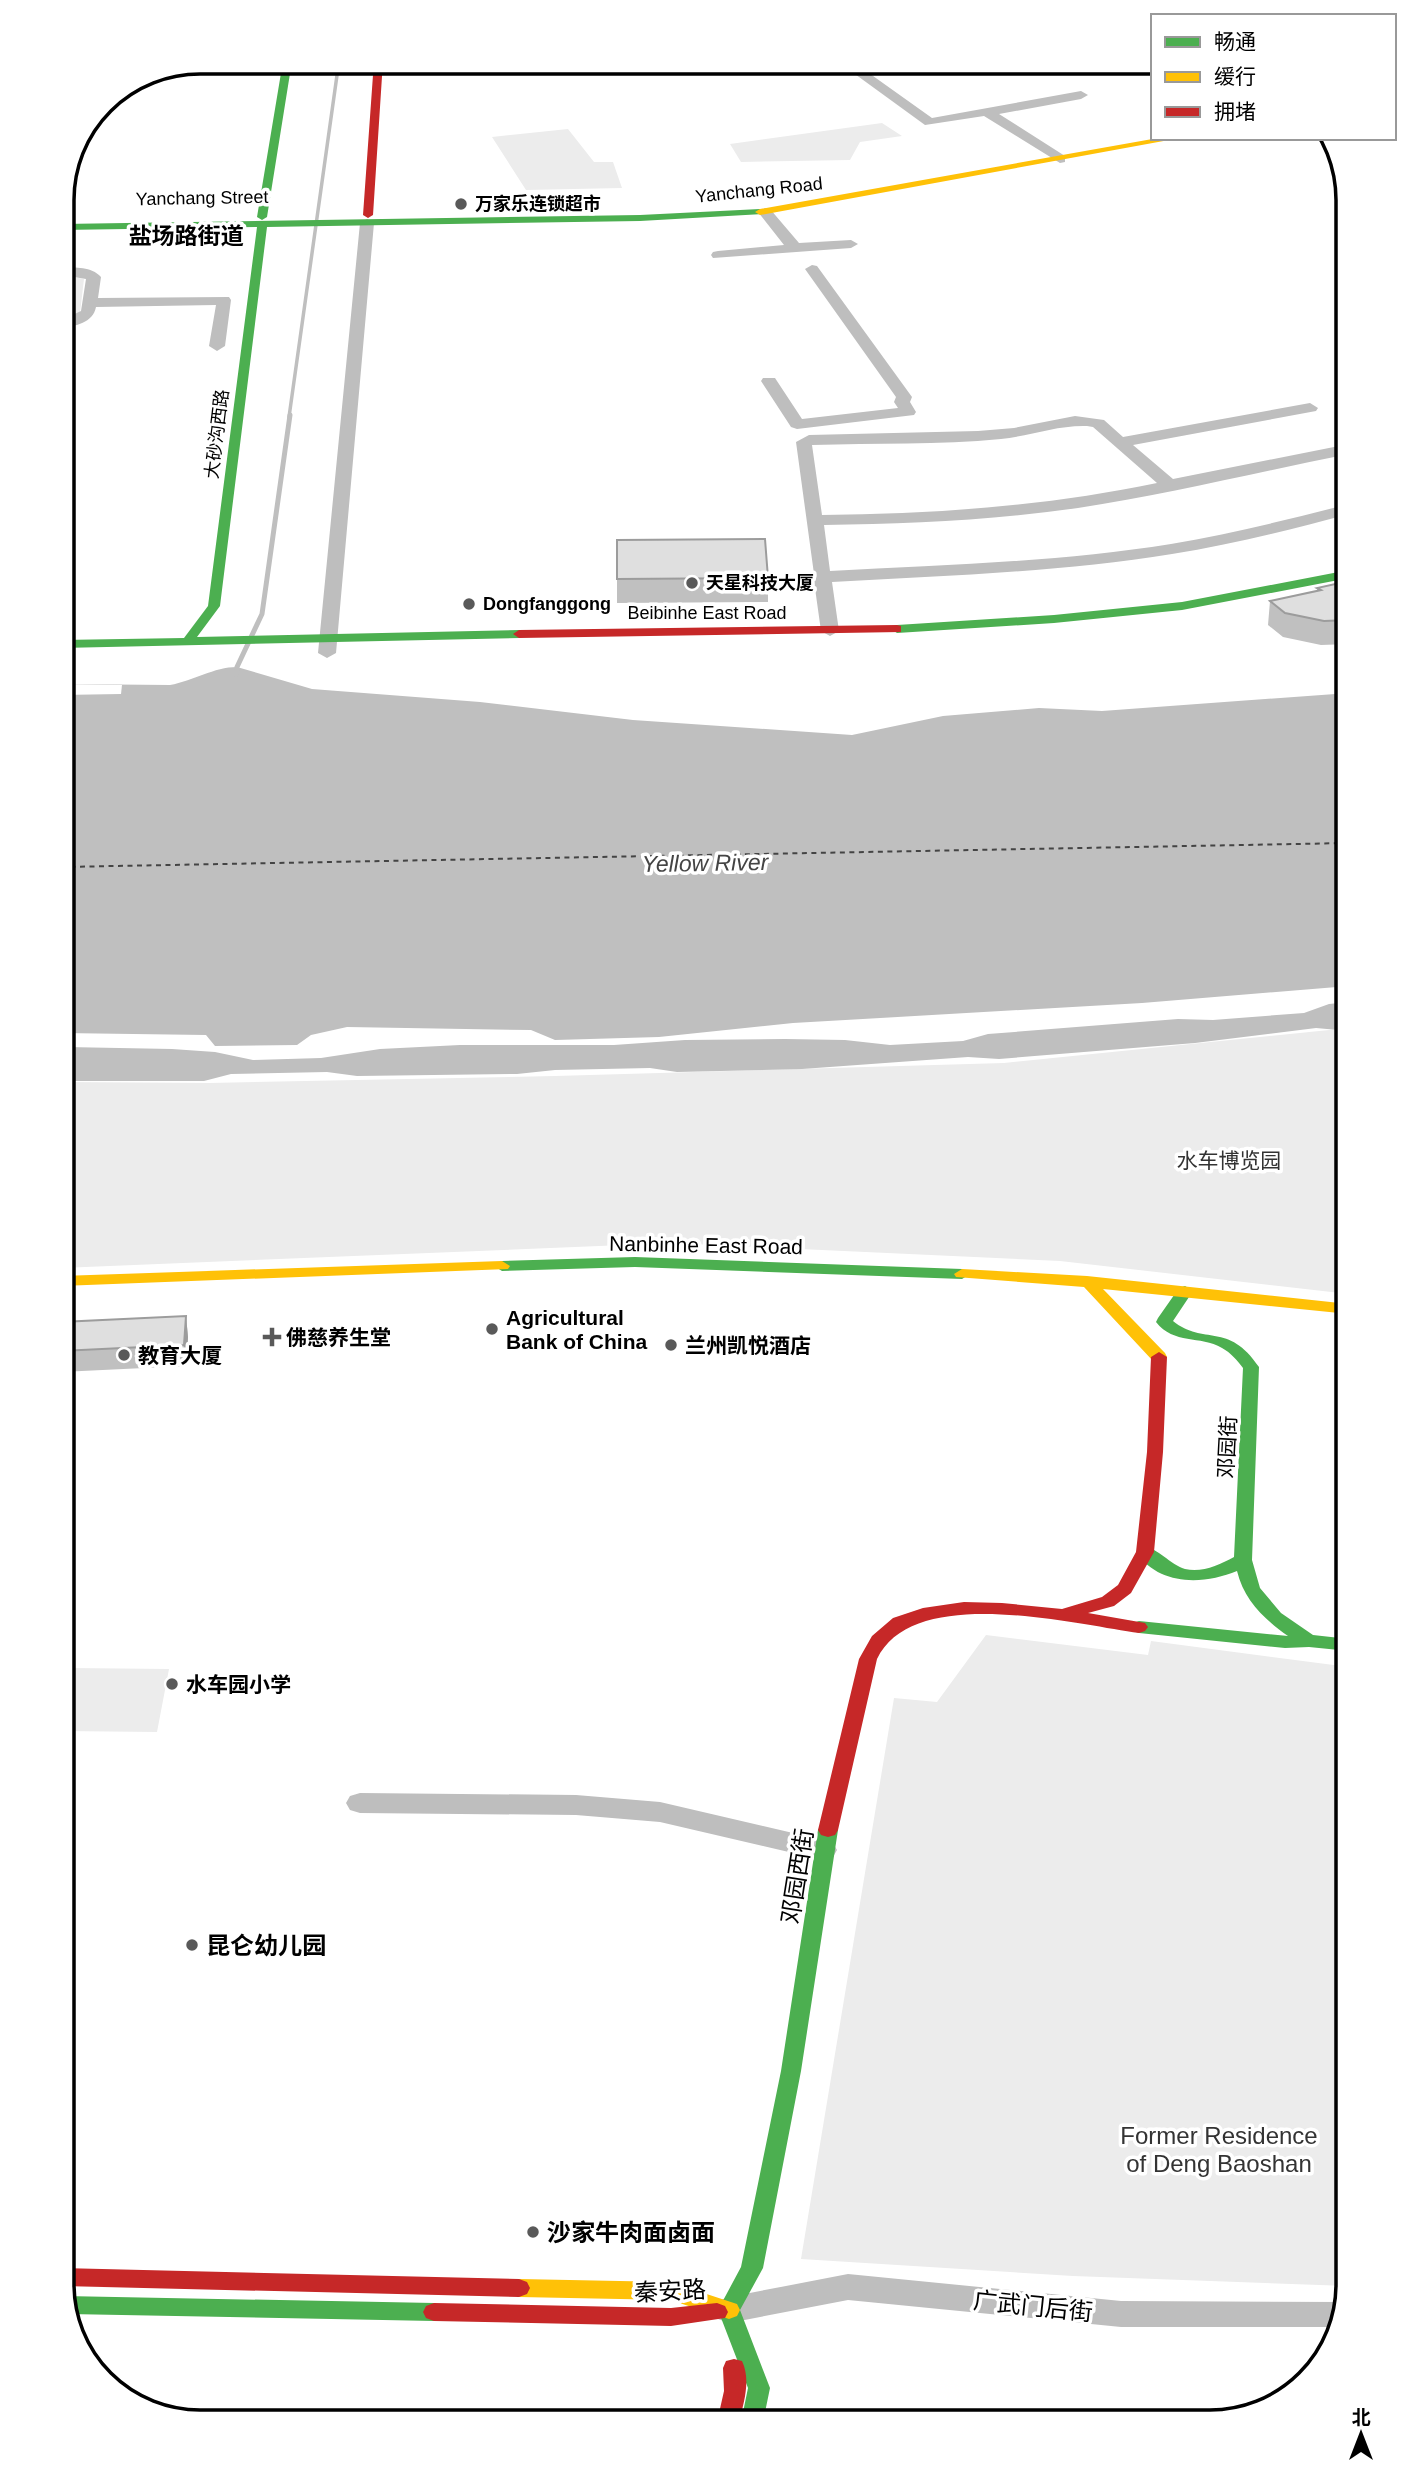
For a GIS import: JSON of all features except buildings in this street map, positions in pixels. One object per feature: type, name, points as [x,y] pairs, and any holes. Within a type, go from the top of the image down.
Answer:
[{"type":"main road","name":"大砂沟西路","points":[[190,640],[214,606],[262,220],[286,74]]},
{"type":"main road","points":[[367,219],[378,74]]},
{"type":"main road","name":"Yanchang Road","points":[[342,219],[653,218],[765,212],[1151,135]]},
{"type":"main road","name":"Yanchang Road","points":[[367,219],[735,206],[827,195],[1162,140]]},
{"type":"main road","name":"Yanchang Street","points":[[74,219],[342,219]]},
{"type":"main road","name":"Yanchang Street","points":[[74,227],[262,220]]},
{"type":"main road","name":"Beibinhe East Road","points":[[318,646],[444,634],[923,628],[1120,613],[1194,604],[1336,577]]},
{"type":"main road","name":"Beibinhe East Road","points":[[74,654],[216,647],[954,640],[1130,627],[1254,608],[1336,591]]},
{"type":"main road","name":"Beibinhe East Road","points":[[74,644],[190,640],[216,647]]},
{"type":"main road","name":"Nanbinhe East Road","points":[[74,1281],[635,1262],[1087,1281],[1336,1308]]},
{"type":"main road","points":[[74,1289],[113,1280]]},
{"type":"main road","points":[[1063,1614],[1108,1602],[1125,1589],[1145,1552],[1155,1452],[1160,1354],[1087,1281]]},
{"type":"main road","name":"邓园街","points":[[1185,1291],[1164,1322],[1168,1329],[1227,1340],[1244,1352],[1251,1367],[1243,1560],[1245,1581],[1256,1601],[1309,1641]]},
{"type":"main road","points":[[1145,1552],[1171,1572],[1191,1576],[1210,1577],[1243,1560]]},
{"type":"main road","name":"邓园西街","points":[[730,2310],[752,2268],[791,2071],[823,1850],[868,1660],[878,1639],[897,1625],[929,1611],[963,1607],[1063,1614]]},
{"type":"main road","points":[[1063,1614],[1133,1627],[1285,1642],[1336,1644]]},
{"type":"main road","name":"秦安路","points":[[74,2277],[670,2291],[730,2310]]},
{"type":"main road","name":"秦安路","points":[[76,2305],[671,2317],[730,2310]]},
{"type":"main road","points":[[730,2310],[735,2391],[731,2410]]},
{"type":"main road","points":[[730,2310],[759,2388],[755,2410]]},
{"type":"street","points":[[862,74],[930,122],[1081,95]]},
{"type":"street","points":[[986,112],[1056,156]]},
{"type":"street","points":[[765,212],[795,248]]},
{"type":"street","points":[[318,646],[367,219]]},
{"type":"street","points":[[718,255],[850,244]]},
{"type":"street","points":[[769,381],[797,424],[908,412],[902,402],[904,397],[888,372],[812,269]]},
{"type":"street","points":[[74,272],[88,273],[94,277],[88,313],[74,321]]},
{"type":"street","points":[[90,303],[223,300],[217,346]]},
{"type":"street","points":[[1120,442],[1310,408]]},
{"type":"street","points":[[830,631],[820,577],[804,442],[1006,434],[1082,420],[1098,423],[1170,485]]},
{"type":"street","points":[[814,520],[908,520],[1000,514],[1121,496],[1336,452]]},
{"type":"street","points":[[820,577],[971,569],[1145,553],[1255,532],[1336,512]]},
{"type":"street","points":[[360,1803],[576,1805],[660,1812],[823,1850]]},
{"type":"street","name":"广武门后街","points":[[730,2310],[848,2287],[1121,2315],[1332,2314]]},
{"type":"green space","points":[[882,123],[902,136],[860,142],[850,160],[741,162],[730,144]]},
{"type":"green space","points":[[568,129],[594,162],[613,162],[622,188],[526,190],[492,137]]},
{"type":"green space","points":[[74,277],[84,279],[80,313],[74,315]]},
{"type":"green space","name":"水车博览园","points":[[1336,1029],[1336,1293],[1060,1261],[672,1243],[74,1267],[74,1082],[209,1083],[555,1076],[1004,1063]]},
{"type":"green space","name":"Former Residence of Deng Baoshan","points":[[986,1635],[1148,1655],[1151,1641],[1336,1665],[1336,2286],[1073,2276],[801,2259],[894,1698],[937,1702]]},
{"type":"green space","points":[[74,1668],[169,1669],[157,1732],[74,1731]]},
{"type":"water","name":"Yellow River","points":[[237,667],[312,689],[480,702],[633,720],[852,735],[943,716],[1039,708],[1102,711],[1336,694],[1336,987],[1142,1003],[793,1023],[659,1037],[555,1040],[531,1030],[347,1027],[311,1035],[297,1045],[215,1046],[206,1035],[74,1033],[74,684],[170,685],[220,669]]},
{"type":"water","points":[[1336,1003],[1336,1030],[1316,1028],[1195,1043],[999,1059],[968,1057],[802,1069],[677,1072],[650,1068],[555,1070],[517,1074],[357,1076],[327,1072],[231,1074],[204,1081],[74,1081],[74,1047],[215,1052],[253,1060],[321,1058],[380,1049],[460,1045],[614,1045],[685,1040],[785,1039],[845,1040],[890,1045],[963,1041],[988,1034],[1178,1019],[1213,1020],[1304,1013]]},
{"type":"pier","points":[[74,684],[122,685],[121,694],[74,695]]},
{"type":"waterway","points":[[289,417],[337,74]]},
{"type":"waterway","points":[[236,675],[237,667],[262,614],[290,415]]},
{"type":"ferry route","points":[[74,867],[1336,843]]},
{"type":"traffic: fast","points":[[262,217],[286,74]]},
{"type":"traffic: fast","points":[[74,227],[640,218],[760,212]]},
{"type":"traffic: fast","points":[[189,640],[214,606],[262,224]]},
{"type":"traffic: fast","points":[[897,629],[1054,619],[1182,606],[1336,576]]},
{"type":"traffic: fast","points":[[74,644],[519,634]]},
{"type":"traffic: fast","points":[[502,1266],[635,1262],[962,1274]]},
{"type":"traffic: fast","points":[[1185,1291],[1164,1322],[1185,1335],[1228,1344],[1251,1367],[1243,1560],[1246,1575],[1251,1588],[1266,1608],[1309,1641]]},
{"type":"traffic: fast","points":[[1145,1552],[1169,1569],[1192,1576],[1216,1572],[1243,1560]]},
{"type":"traffic: fast","points":[[1139,1627],[1285,1642],[1336,1644]]},
{"type":"traffic: fast","points":[[729,2310],[752,2268],[791,2071],[828,1830]]},
{"type":"traffic: fast","points":[[76,2305],[434,2312]]},
{"type":"traffic: fast","points":[[729,2310],[759,2388],[755,2410]]},
{"type":"traffic: slow","points":[[760,212],[1164,140]]},
{"type":"traffic: slow","points":[[74,1281],[502,1266]]},
{"type":"traffic: slow","points":[[962,1274],[1035,1277],[1336,1308]]},
{"type":"traffic: slow","points":[[1087,1281],[1159,1357]]},
{"type":"traffic: slow","points":[[519,2288],[670,2291],[729,2310]]},
{"type":"traffic: jam","points":[[368,215],[378,74]]},
{"type":"traffic: jam","points":[[519,634],[897,629]]},
{"type":"traffic: jam","points":[[1069,1612],[1108,1602],[1125,1589],[1145,1552],[1155,1452],[1159,1357]]},
{"type":"traffic: jam","points":[[828,1830],[868,1659],[878,1640],[900,1622],[929,1612],[964,1608],[1040,1612],[1139,1627]]},
{"type":"traffic: jam","points":[[74,2277],[519,2288]]},
{"type":"traffic: jam","points":[[434,2312],[671,2317],[717,2312]]},
{"type":"traffic: jam","points":[[731,2410],[735,2391],[734,2368]]},
{"type":"place","name":"万家乐连锁超市","points":[[461,204]]},
{"type":"place","name":"天星科技大厦","points":[[692,583]]},
{"type":"place","name":"Dongfanggong","points":[[469,604]]},
{"type":"place","name":"Agricultural Bank of China","points":[[492,1329]]},
{"type":"place","name":"佛慈养生堂","points":[[272,1337]]},
{"type":"place","name":"兰州凯悦酒店","points":[[671,1345]]},
{"type":"place","name":"教育大厦","points":[[124,1355]]},
{"type":"place","name":"水车园小学","points":[[172,1684]]},
{"type":"place","name":"昆仑幼儿园","points":[[192,1945]]},
{"type":"place","name":"沙家牛肉面卤面","points":[[533,2232]]},
{"type":"district","name":"盐场路街道","points":[[186,236]]}]
